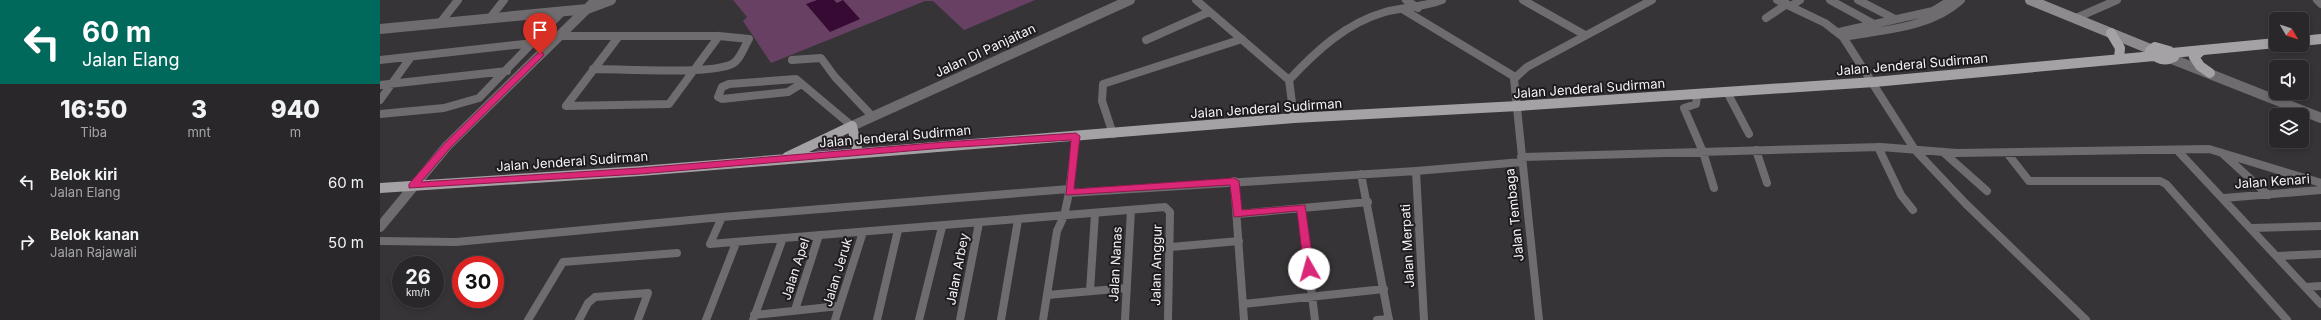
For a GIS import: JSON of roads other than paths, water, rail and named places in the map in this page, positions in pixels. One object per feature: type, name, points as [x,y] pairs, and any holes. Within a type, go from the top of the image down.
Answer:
[{"type":"main road","points":[[2030,0],[2112,33],[2152,52]]},
{"type":"main road","points":[[2112,33],[2119,44],[2121,51],[2119,58]]},
{"type":"main road","points":[[2309,40],[2321,39]]},
{"type":"main road","points":[[2172,56],[2202,50],[2269,44]]},
{"type":"main road","name":"Jalan Jenderal Sudirman","points":[[380,188],[782,160],[944,145],[1113,134],[1294,118],[1697,95],[1874,82],[2119,58],[2152,52],[2160,47],[2172,56]]},
{"type":"main road","points":[[2202,50],[2194,57],[2200,66],[2210,73]]},
{"type":"main road","points":[[782,160],[852,126],[858,153]]},
{"type":"street","points":[[440,23],[458,0]]},
{"type":"street","points":[[490,18],[504,0]]},
{"type":"street","points":[[380,227],[447,146],[596,0]]},
{"type":"street","points":[[380,29],[587,9],[611,0]]},
{"type":"street","name":"Jalan DI Panjaitan","points":[[852,126],[1130,0]]},
{"type":"street","points":[[1196,0],[1289,80],[1294,118]]},
{"type":"street","points":[[1406,0],[1418,8]]},
{"type":"street","points":[[1289,80],[1323,45],[1352,27],[1378,14],[1418,8],[1442,0]]},
{"type":"street","points":[[1523,0],[1585,35]]},
{"type":"street","points":[[1404,10],[1515,77],[1527,67],[1652,0]]},
{"type":"street","points":[[1778,0],[1825,23],[1841,35],[1874,82],[1918,150],[1966,204],[2086,320]]},
{"type":"street","points":[[1766,18],[1800,0]]},
{"type":"street","points":[[1830,0],[1872,24]]},
{"type":"street","points":[[1858,0],[1895,19]]},
{"type":"street","points":[[1841,35],[1872,24],[1933,11],[1944,6],[1951,0]]},
{"type":"street","points":[[1841,35],[1935,17],[1951,10],[1961,0]]},
{"type":"street","points":[[2076,18],[2117,0]]},
{"type":"street","points":[[2317,0],[2321,4]]},
{"type":"street","points":[[380,114],[431,109],[473,101],[482,96],[562,12]]},
{"type":"street","points":[[1146,40],[1210,12]]},
{"type":"street","points":[[559,36],[719,36],[749,39],[733,64],[724,67],[696,69],[593,69]]},
{"type":"street","points":[[619,36],[567,106],[669,104],[719,36]]},
{"type":"street","points":[[1113,134],[1101,95],[1103,84],[1242,39]]},
{"type":"street","points":[[380,60],[533,43]]},
{"type":"street","points":[[2172,56],[2321,118]]},
{"type":"street","points":[[380,100],[411,57]]},
{"type":"street","points":[[792,60],[821,58],[835,77],[872,116]]},
{"type":"street","points":[[380,85],[506,71]]},
{"type":"street","name":"Jalan Tembaga","points":[[1515,77],[1513,85],[1518,106],[1521,159],[1539,320]]},
{"type":"street","points":[[801,84],[788,92],[722,99],[718,97],[718,93],[722,87],[729,84],[796,79],[852,126]]},
{"type":"street","points":[[1726,92],[1749,134]]},
{"type":"street","points":[[1697,95],[1696,104],[1684,108],[1703,152],[1714,188]]},
{"type":"street","points":[[1043,320],[1057,231],[1064,216],[1069,191],[1076,136]]},
{"type":"street","points":[[1878,147],[1901,195],[1913,210]]},
{"type":"street","points":[[380,241],[456,242],[722,216],[1069,191],[1416,171],[1521,159],[1756,150],[1810,150],[1878,147],[1943,152],[2007,153],[2177,150],[2220,151],[2321,183]]},
{"type":"street","points":[[1756,150],[1767,183]]},
{"type":"street","points":[[2177,150],[2224,198],[2321,304]]},
{"type":"street","points":[[2220,151],[2268,195]]},
{"type":"street","points":[[1943,152],[1987,191]]},
{"type":"street","points":[[2007,153],[2024,177],[2029,180],[2160,181],[2166,184],[2287,320]]},
{"type":"street","name":"Jalan Merpati","points":[[1416,171],[1424,320]]},
{"type":"street","points":[[1361,174],[1368,202],[1389,319],[1377,320]]},
{"type":"street","points":[[1234,181],[1238,214],[1244,320]]},
{"type":"street","name":"Jalan Kenari","points":[[2224,198],[2321,190]]},
{"type":"street","points":[[1238,214],[1368,202]]},
{"type":"street","name":"Jalan Anggur","points":[[1131,210],[1165,207],[1170,210],[1168,320]]},
{"type":"street","points":[[1301,208],[1315,320]]},
{"type":"street","points":[[722,216],[710,244],[942,227],[1131,210]]},
{"type":"street","name":"Jalan Nanas","points":[[1125,320],[1131,210]]},
{"type":"street","points":[[1090,291],[1095,214]]},
{"type":"street","points":[[1001,320],[1018,220]]},
{"type":"street","name":"Jalan Arbey","points":[[960,320],[979,223]]},
{"type":"street","points":[[2252,228],[2321,226]]},
{"type":"street","points":[[919,320],[942,227]]},
{"type":"street","points":[[877,320],[898,230]]},
{"type":"street","name":"Jalan Jeruk","points":[[835,320],[863,232]]},
{"type":"street","name":"Jalan Apel","points":[[795,310],[819,235]]},
{"type":"street","points":[[753,318],[783,238]]},
{"type":"street","points":[[1170,247],[1239,241]]},
{"type":"street","points":[[706,320],[736,243]]},
{"type":"street","points":[[528,320],[563,262],[677,253]]},
{"type":"street","points":[[2278,256],[2321,254]]},
{"type":"street","points":[[2306,287],[2321,286]]},
{"type":"street","points":[[1046,295],[1127,288]]},
{"type":"street","points":[[1243,304],[1384,289]]},
{"type":"street","points":[[579,320],[588,303],[595,297],[648,293],[638,320]]},
{"type":"street","points":[[753,318],[795,310],[839,306]]}]
